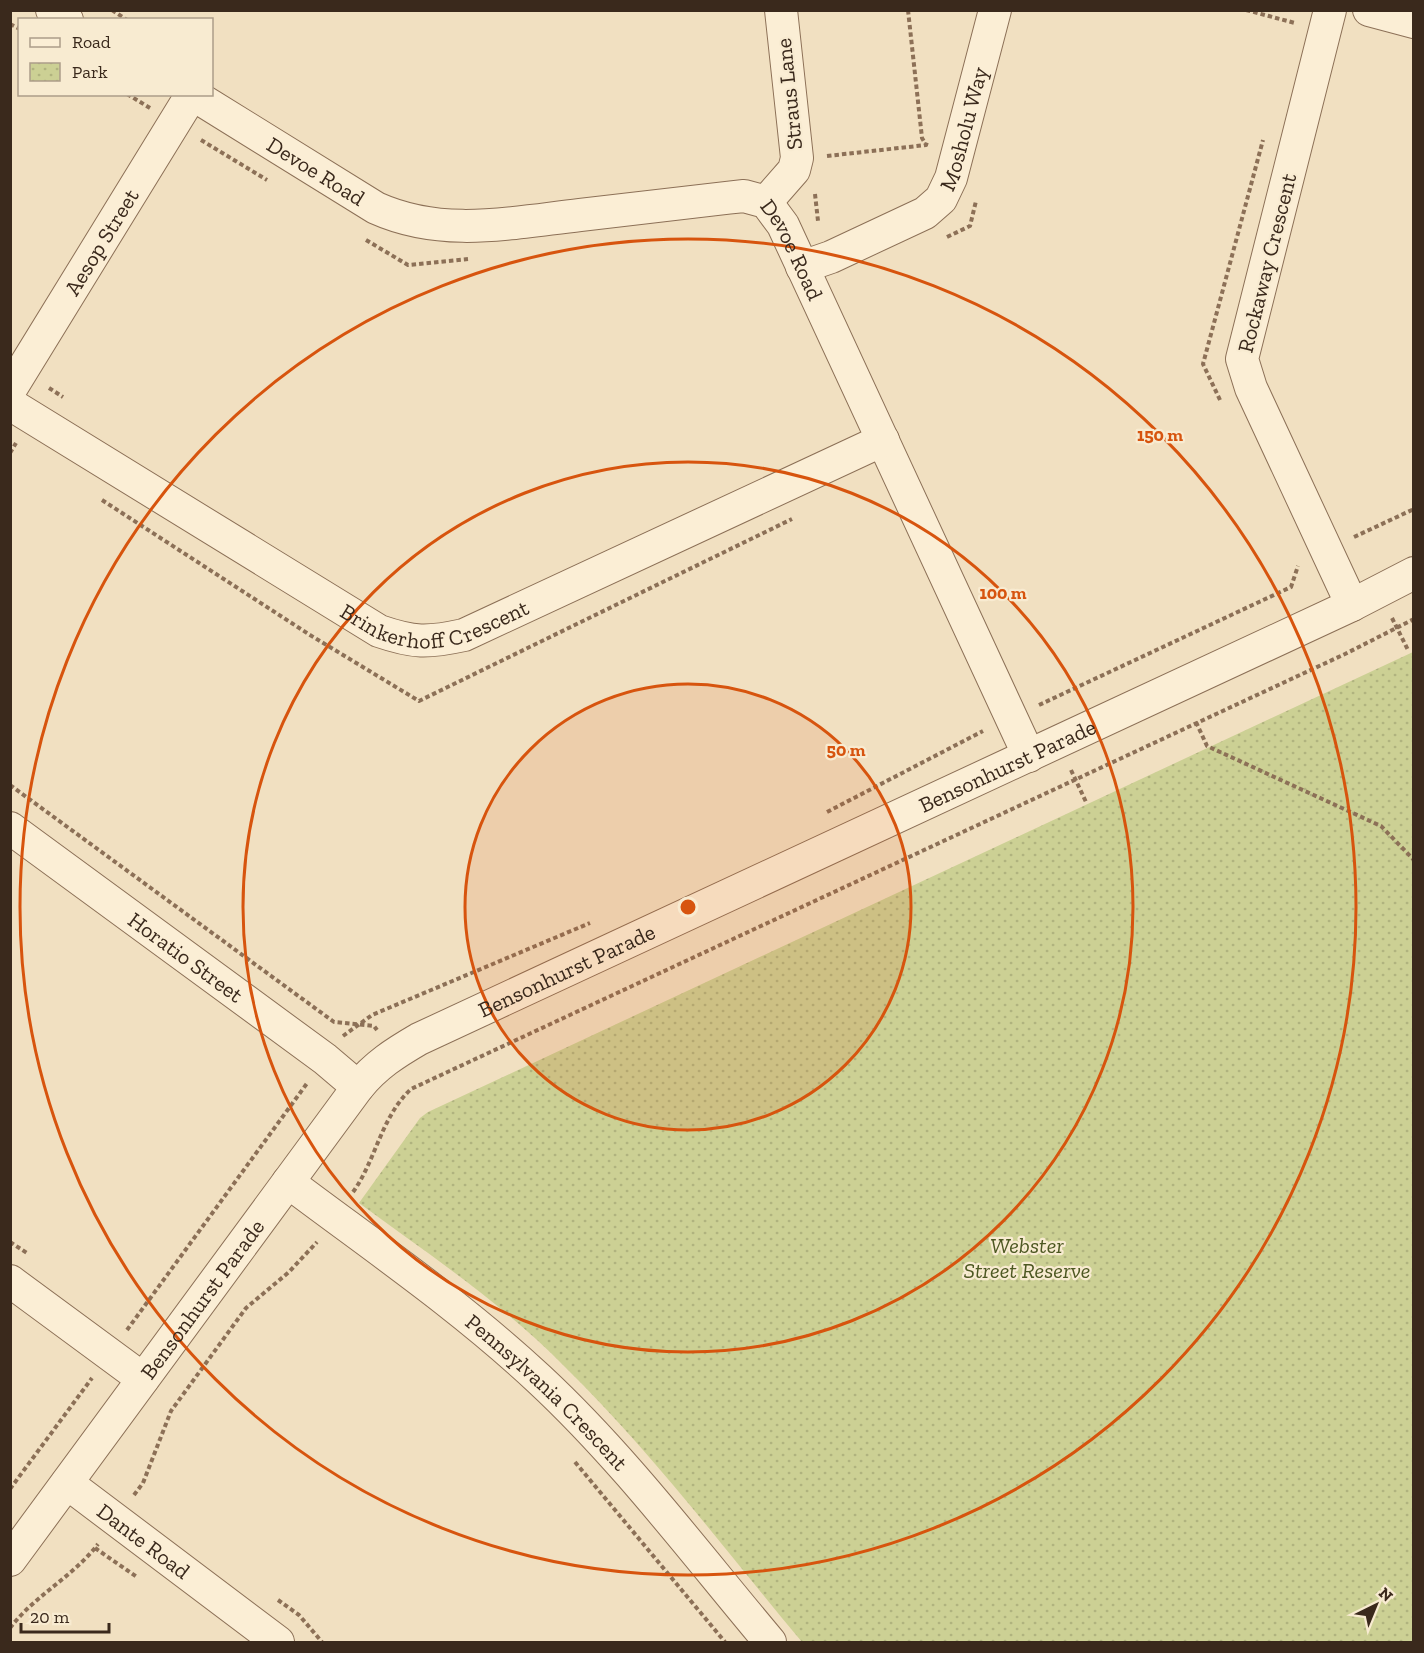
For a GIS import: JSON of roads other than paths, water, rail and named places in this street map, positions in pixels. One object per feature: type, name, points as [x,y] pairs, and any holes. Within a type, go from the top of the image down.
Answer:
[{"type":"street","name":"Straus Lane","points":[[766,202],[794,170],[797,158],[782,10]]},
{"type":"street","name":"Mosholu Way","points":[[802,267],[831,257],[925,213],[941,199],[951,178],[995,10]]},
{"type":"street","name":"Rockaway Crescent","points":[[1330,10],[1242,359],[1251,388],[1352,605]]},
{"type":"street","points":[[1369,10],[1413,22]]},
{"type":"street","name":"Aesop Street","points":[[10,390],[191,96]]},
{"type":"street","name":"Devoe Road","points":[[195,96],[376,208],[400,219],[424,225],[474,227],[744,196],[766,202],[777,215],[802,267],[1029,756]]},
{"type":"street","name":"Brinkerhoff Crescent","points":[[10,404],[379,631],[410,641],[435,641],[464,635],[883,440]]},
{"type":"street","name":"Bensonhurst Parade","points":[[10,1560],[357,1087],[377,1065],[392,1054],[419,1039],[1352,605],[1413,573]]},
{"type":"street","name":"Horatio Street","points":[[10,828],[325,1059],[357,1087]]},
{"type":"street","name":"Pennsylvania Crescent","points":[[288,1182],[476,1323],[539,1379],[594,1434],[770,1642]]},
{"type":"street","points":[[10,1281],[143,1378]]},
{"type":"street","name":"Dante Road","points":[[67,1484],[278,1642]]},
{"type":"park label","name":"Webster Street Reserve","points":[[1027,1258]]}]
